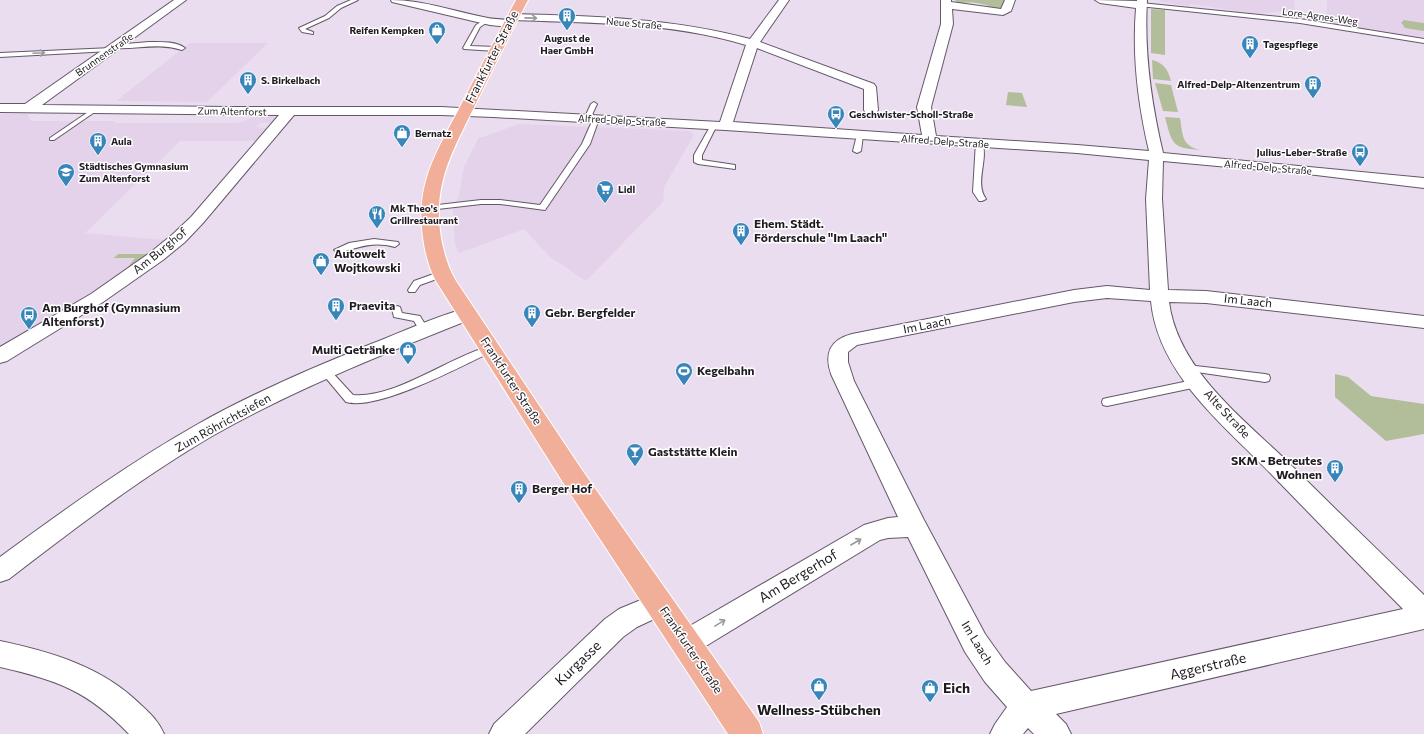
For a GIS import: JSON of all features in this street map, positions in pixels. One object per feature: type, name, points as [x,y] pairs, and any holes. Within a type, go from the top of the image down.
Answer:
[{"type":"main road","name":"Frankfurter Straße","points":[[522,0],[438,163],[431,189],[429,208],[431,233],[442,274],[573,477],[747,734]]},
{"type":"street","name":"Brunnenstraße","points":[[27,109],[181,0]]},
{"type":"street","name":"Neue Straße","points":[[396,0],[486,21],[549,18],[610,20],[664,25],[702,31],[753,43],[870,87],[871,110]]},
{"type":"street","points":[[719,125],[753,43],[784,0]]},
{"type":"street","points":[[930,140],[924,107],[947,24],[946,2],[1003,12],[1007,10],[1010,0]]},
{"type":"street","points":[[1100,0],[1141,2],[1140,43],[1142,78],[1157,156]]},
{"type":"street","name":"Zum Altenforst","points":[[0,108],[465,111]]},
{"type":"street","name":"Am Burghof","points":[[0,356],[97,298],[157,256],[179,238],[197,220],[290,111]]},
{"type":"street","name":"Alfred-Delp-Straße","points":[[465,111],[719,125],[1157,156],[1424,183]]},
{"type":"street","name":"Alte Straße","points":[[1157,156],[1154,166],[1155,223],[1158,255],[1159,296],[1166,330],[1193,376],[1221,409],[1424,613]]},
{"type":"street","name":"Im Laach","points":[[1056,734],[1026,707],[995,672],[974,643],[915,527],[838,366],[837,354],[843,345],[852,340],[1092,293],[1107,292],[1159,296],[1206,297],[1424,322]]},
{"type":"street","name":"Zum Röhrichtsiefen","points":[[0,571],[107,493],[206,430],[237,413],[325,371],[468,314]]},
{"type":"street","name":"Am Bergerhof","points":[[686,643],[873,532],[888,528],[915,527]]},
{"type":"street","name":"Kurgasse","points":[[504,734],[614,628],[628,618],[660,604]]},
{"type":"street","name":"Aggerstraße","points":[[1026,707],[1424,617]]},
{"type":"street","points":[[0,654],[28,660],[60,671],[101,690],[121,706],[149,734]]},
{"type":"street","points":[[1005,734],[1026,707]]},
{"type":"lane","points":[[311,33],[304,31],[302,28],[327,17],[339,7],[355,0]]},
{"type":"lane","name":"Lore-Agnes-Weg","points":[[1141,2],[1300,21],[1424,41]]},
{"type":"lane","points":[[486,21],[478,26],[466,48],[496,49]]},
{"type":"lane","points":[[0,55],[112,48],[134,44],[169,44],[178,45],[182,48]]},
{"type":"lane","points":[[429,208],[481,202],[500,202],[542,208],[586,144],[594,104]]},
{"type":"lane","points":[[52,139],[96,109]]},
{"type":"lane","points":[[719,125],[698,156],[698,162],[732,167]]},
{"type":"lane","points":[[857,151],[860,135]]},
{"type":"lane","points":[[979,143],[980,151],[977,192],[982,199]]},
{"type":"lane","points":[[338,250],[370,241],[384,241],[395,244]]},
{"type":"lane","points":[[412,290],[417,282],[442,274]]},
{"type":"lane","points":[[397,308],[397,315],[417,318],[424,331]]},
{"type":"lane","points":[[325,371],[350,399],[363,400],[391,393],[490,349]]},
{"type":"lane","points":[[1107,402],[1193,376],[1265,378]]},
{"type":"shaded area","points":[[1160,0],[1294,0],[1295,11],[1256,14],[1191,4],[1189,6],[1160,2]]},
{"type":"shaded area","points":[[1327,0],[1424,0],[1424,40],[1326,24]]},
{"type":"shaded area","points":[[190,43],[268,43],[207,102],[116,101]]},
{"type":"shaded area","name":"Städtisches Gymnasium Zum Altenforst","points":[[0,114],[27,114],[31,121],[115,121],[114,123],[237,123],[261,115],[273,116],[275,118],[270,123],[260,123],[256,127],[266,128],[255,141],[180,141],[85,233],[164,240],[89,296],[0,349]]},
{"type":"shaded area","points":[[519,124],[689,131],[694,135],[664,187],[663,202],[586,281],[549,256],[524,229],[459,253],[455,244],[453,209],[459,195],[464,167],[479,137],[483,137]]},
{"type":"green space","points":[[955,0],[1006,1],[1002,7],[995,9],[987,5],[977,3],[958,4]]},
{"type":"green space","points":[[1151,9],[1165,10],[1165,55],[1151,53]]},
{"type":"green space","points":[[1403,20],[1424,23],[1424,31],[1405,28],[1401,22],[1403,22]]},
{"type":"green space","points":[[1152,60],[1160,63],[1165,68],[1171,81],[1153,79]]},
{"type":"green space","points":[[1155,83],[1171,85],[1178,112],[1163,111]]},
{"type":"green space","points":[[1008,92],[1022,93],[1027,107],[1006,105]]},
{"type":"green space","points":[[1165,117],[1180,118],[1186,142],[1194,148],[1200,150],[1178,146],[1169,133]]},
{"type":"green space","points":[[118,254],[147,254],[128,267],[135,258],[114,258]]},
{"type":"green space","points":[[1335,374],[1348,377],[1371,396],[1424,404],[1424,434],[1386,441],[1335,397]]},
{"type":"place","name":"August de Haer GmbH","points":[[567,31]]},
{"type":"place","name":"Reifen Kempken","points":[[437,45]]},
{"type":"place","name":"Tagespflege","points":[[1250,59]]},
{"type":"place","name":"S. Birkelbach","points":[[248,95]]},
{"type":"place","name":"Alfred-Delp-Altenzentrum","points":[[1313,99]]},
{"type":"place","name":"Geschwister-Scholl-Straße","points":[[836,129]]},
{"type":"place","name":"Bernatz","points":[[402,148]]},
{"type":"place","name":"Aula","points":[[98,156]]},
{"type":"place","name":"Julius-Leber-Straße","points":[[1360,167]]},
{"type":"place","name":"Städtisches Gymnasium Zum Altenforst","points":[[66,187]]},
{"type":"place","name":"Lidl","points":[[605,204]]},
{"type":"place","name":"Mk Theo's Grillrestaurant","points":[[377,229]]},
{"type":"place","name":"Ehem. Städt. Förderschule \"Im Laach\"","points":[[741,246]]},
{"type":"place","name":"Autowelt Wojtkowski","points":[[321,276]]},
{"type":"place","name":"Praevita","points":[[336,321]]},
{"type":"place","name":"Gebr. Bergfelder","points":[[532,328]]},
{"type":"place","name":"Am Burghof (Gymnasium Altenforst)","points":[[29,330]]},
{"type":"place","name":"Multi Getränke","points":[[408,365]]},
{"type":"place","name":"Kegelbahn","points":[[684,386]]},
{"type":"place","name":"Gaststätte Klein","points":[[635,467]]},
{"type":"place","name":"SKM - Betreutes Wohnen","points":[[1335,483]]},
{"type":"place","name":"Berger Hof","points":[[519,504]]},
{"type":"place","name":"Wellness-Stübchen","points":[[819,701]]},
{"type":"place","name":"Eich","points":[[930,703]]}]
